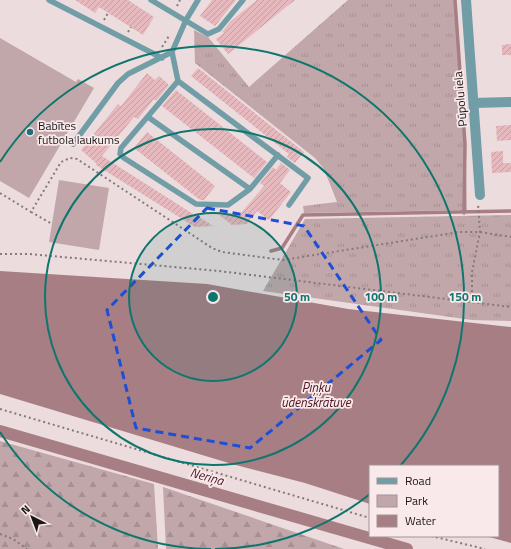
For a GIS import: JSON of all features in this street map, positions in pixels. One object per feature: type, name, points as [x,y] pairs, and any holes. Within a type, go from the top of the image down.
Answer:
[{"type":"street","name":"Pūpolu iela","points":[[466,0],[469,59],[474,103],[479,200]]},
{"type":"street","points":[[474,103],[511,102]]},
{"type":"lane","points":[[49,0],[159,57]]},
{"type":"lane","points":[[151,0],[208,34],[219,28],[243,0]]},
{"type":"lane","points":[[198,0],[186,20],[172,52],[178,81],[278,154],[308,178],[289,205]]},
{"type":"lane","points":[[73,144],[118,83],[128,74],[159,57],[172,52]]},
{"type":"lane","points":[[178,81],[121,148],[120,154],[124,158],[196,204],[228,205],[250,189],[278,154]]},
{"type":"lane","points":[[148,117],[250,189]]},
{"type":"path","points":[[173,13],[180,0]]},
{"type":"path","points":[[159,57],[170,35]]},
{"type":"path","points":[[31,212],[61,162],[70,158],[77,159],[196,238],[222,252],[283,260],[459,232],[480,232],[511,237]]},
{"type":"path","points":[[0,193],[52,224]]},
{"type":"path","points":[[472,302],[472,272],[480,232],[478,218],[479,200]]},
{"type":"path","points":[[0,254],[29,254],[219,271],[511,307]]},
{"type":"path","points":[[0,409],[369,518]]},
{"type":"path","points":[[0,534],[13,539],[27,549]]},
{"type":"path","points":[[434,537],[485,549]]},
{"type":"highlighted area","points":[[207,208],[304,226],[381,340],[250,448],[136,428],[107,310]]},
{"type":"green space","points":[[348,0],[454,0],[466,170],[467,210],[304,213],[303,206],[337,202],[324,169],[315,158],[195,63],[194,30],[208,37],[249,87]]},
{"type":"green space","name":"Babītes futbola laukums","points":[[0,38],[76,82],[78,79],[94,88],[29,198],[0,181]]},
{"type":"green space","points":[[59,180],[109,188],[99,250],[49,242]]},
{"type":"green space","points":[[511,215],[511,321],[472,320],[263,291],[305,219]]},
{"type":"green space","points":[[0,441],[154,484],[158,549],[0,549]]},
{"type":"green space","points":[[163,487],[344,549],[166,549]]},
{"type":"water","name":"Piņķu ūdenskrātuve","points":[[0,271],[207,284],[348,309],[511,327],[511,543],[490,537],[499,537],[499,465],[369,465],[369,504],[305,483],[232,464],[0,394]]},
{"type":"building","points":[[75,0],[128,0],[154,17],[143,35],[99,7],[95,13]]},
{"type":"building","points":[[212,0],[236,0],[215,26],[200,16]]},
{"type":"building","points":[[257,0],[295,0],[228,54],[216,39],[224,33],[222,32],[231,21]]},
{"type":"building","points":[[511,44],[511,55],[502,55],[502,45]]},
{"type":"building","points":[[198,68],[304,152],[295,163],[287,157],[289,154],[191,76]]},
{"type":"building","points":[[147,73],[155,80],[159,76],[169,85],[156,101],[154,99],[138,119],[134,117],[102,156],[193,214],[192,215],[196,215],[213,226],[195,227],[96,165],[96,163],[81,150],[118,104],[121,106]]},
{"type":"building","points":[[176,90],[267,162],[254,178],[162,106]]},
{"type":"building","points":[[511,125],[511,140],[497,141],[496,126]]},
{"type":"building","points":[[147,132],[215,186],[204,200],[200,200],[134,148]]},
{"type":"building","points":[[503,151],[503,163],[511,163],[511,172],[492,173],[491,152]]},
{"type":"building","points":[[281,163],[290,170],[280,183],[291,192],[269,220],[257,211],[247,224],[232,225],[218,214],[241,213],[264,186],[260,183],[273,167],[276,170]]},
{"type":"waterway","points":[[455,0],[465,144],[464,213]]},
{"type":"waterway","points":[[271,251],[282,248],[303,215],[511,211]]},
{"type":"waterway","name":"Neriņa","points":[[0,431],[407,549]]},
{"type":"place","name":"Babītes futbola laukums","points":[[30,132]]}]
